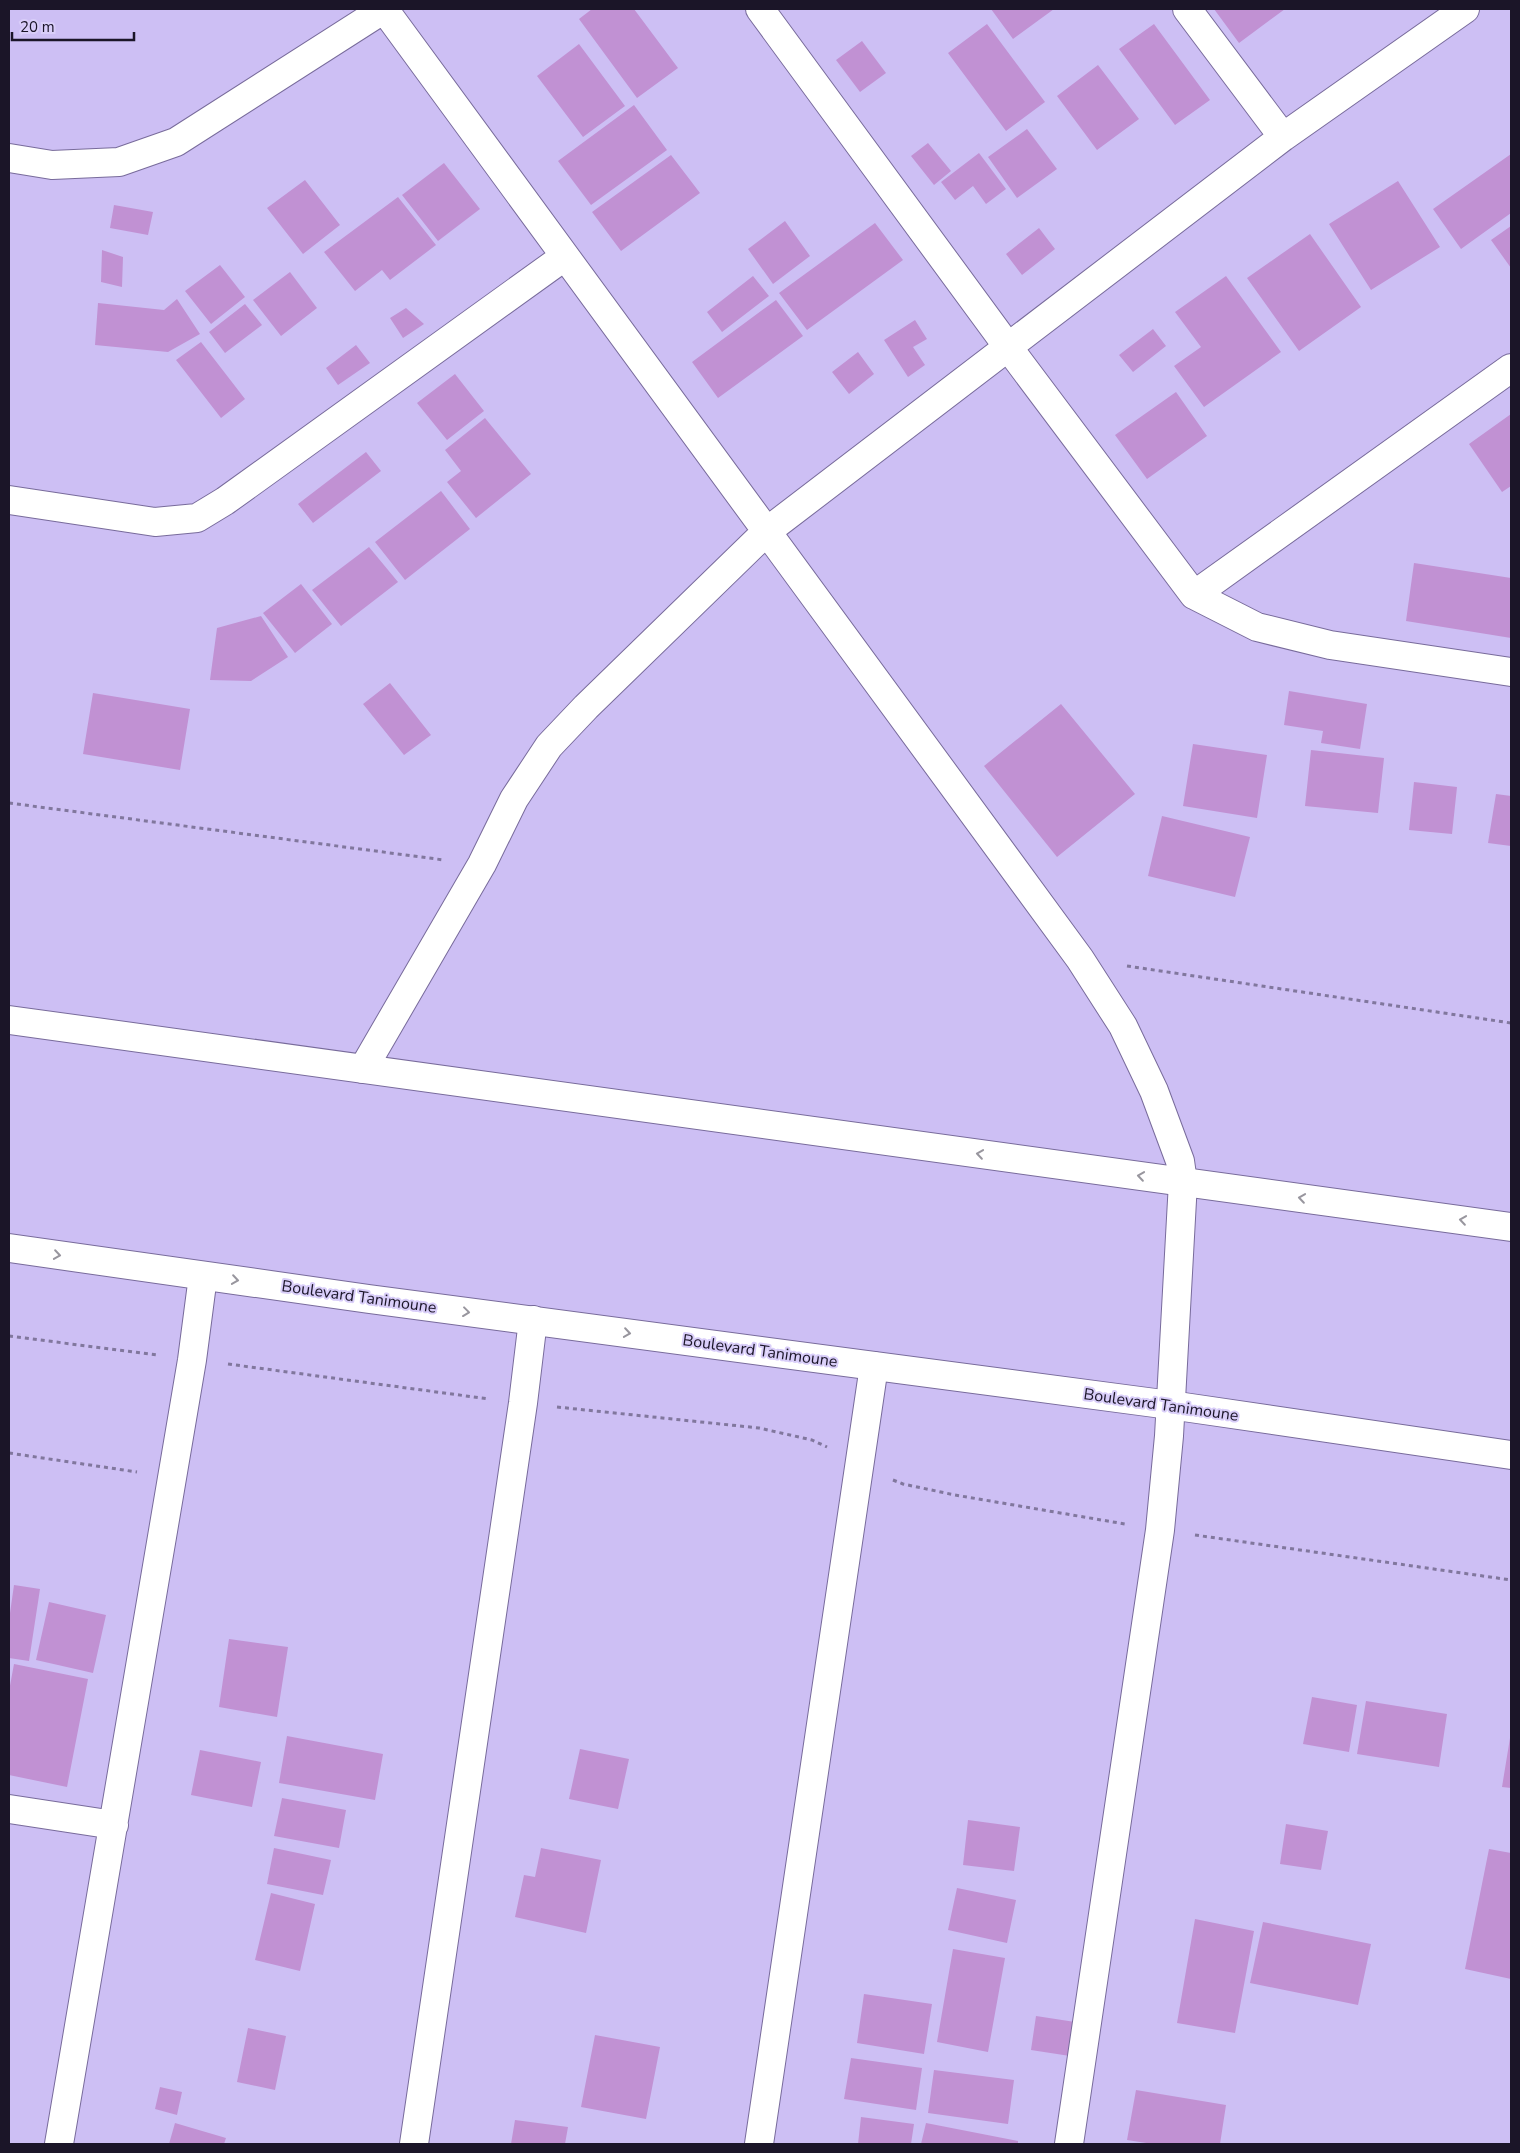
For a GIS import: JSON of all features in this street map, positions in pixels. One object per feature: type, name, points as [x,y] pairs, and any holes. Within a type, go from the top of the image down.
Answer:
[{"type":"street","points":[[9,158],[52,165],[118,162],[176,142],[384,9],[1080,959],[1123,1026],[1150,1083],[1180,1161],[1183,1182],[1170,1405],[1160,1530],[1069,2144]]},
{"type":"street","points":[[760,9],[1008,347],[1194,595],[1266,630],[1330,645],[1511,672]]},
{"type":"street","points":[[1187,9],[1283,137]]},
{"type":"street","points":[[364,1069],[482,864],[514,799],[549,746],[586,707],[766,532],[1283,137],[1465,9]]},
{"type":"street","points":[[9,500],[155,522],[197,518],[225,500],[564,257]]},
{"type":"street","points":[[1194,595],[1511,368]]},
{"type":"street","points":[[9,1020],[1511,1227]]},
{"type":"street","name":"Boulevard Tanimoune","points":[[9,1248],[203,1276],[1170,1405],[1511,1455]]},
{"type":"street","points":[[59,2144],[192,1360],[203,1276]]},
{"type":"street","points":[[414,2144],[523,1403],[533,1320]]},
{"type":"street","points":[[759,2144],[874,1366]]},
{"type":"street","points":[[9,1810],[114,1825]]},
{"type":"path","points":[[9,802],[482,864]]},
{"type":"path","points":[[1080,959],[1511,1023]]},
{"type":"path","points":[[9,1336],[523,1403],[759,1428],[812,1440],[902,1484],[955,1495],[1160,1530],[1511,1580]]},
{"type":"path","points":[[9,1452],[171,1477]]},
{"type":"building","points":[[592,9],[634,9],[678,68],[637,98],[579,19]]},
{"type":"building","points":[[991,9],[1054,9],[1013,39]]},
{"type":"building","points":[[1214,9],[1285,9],[1239,43]]},
{"type":"building","points":[[987,24],[1045,102],[1006,131],[948,53]]},
{"type":"building","points":[[1154,24],[1210,100],[1175,125],[1119,49]]},
{"type":"building","points":[[862,41],[886,73],[860,92],[836,60]]},
{"type":"building","points":[[579,44],[625,106],[583,137],[537,76]]},
{"type":"building","points":[[1098,65],[1139,119],[1097,150],[1057,96]]},
{"type":"building","points":[[634,105],[667,150],[591,205],[558,161]]},
{"type":"building","points":[[1027,129],[1057,169],[1017,198],[988,157]]},
{"type":"building","points":[[928,143],[951,171],[934,185],[911,156]]},
{"type":"building","points":[[979,153],[1006,189],[986,204],[973,186],[955,200],[941,182]]},
{"type":"building","points":[[1511,154],[1511,213],[1461,249],[1433,209]]},
{"type":"building","points":[[671,155],[700,193],[621,251],[592,212]]},
{"type":"building","points":[[444,163],[480,209],[438,241],[402,195]]},
{"type":"building","points":[[305,180],[340,225],[303,254],[267,208]]},
{"type":"building","points":[[1398,181],[1440,247],[1371,290],[1329,224]]},
{"type":"building","points":[[398,197],[436,245],[390,280],[382,270],[355,291],[324,252]]},
{"type":"building","points":[[114,205],[153,212],[148,235],[110,228]]},
{"type":"building","points":[[785,221],[810,256],[773,284],[748,249]]},
{"type":"building","points":[[875,223],[903,260],[807,330],[779,293]]},
{"type":"building","points":[[1511,226],[1511,268],[1491,240]]},
{"type":"building","points":[[1039,228],[1055,249],[1022,275],[1006,254]]},
{"type":"building","points":[[1310,234],[1361,307],[1299,351],[1247,278]]},
{"type":"building","points":[[102,250],[123,257],[122,287],[101,282]]},
{"type":"building","points":[[220,265],[245,297],[211,324],[185,291]]},
{"type":"building","points":[[290,272],[317,308],[281,336],[253,300]]},
{"type":"building","points":[[753,276],[769,296],[722,332],[707,312]]},
{"type":"building","points":[[1226,276],[1281,352],[1204,407],[1174,366],[1201,347],[1175,312]]},
{"type":"building","points":[[177,299],[200,334],[168,352],[95,345],[98,303],[164,310]]},
{"type":"building","points":[[776,300],[803,336],[718,398],[692,362]]},
{"type":"building","points":[[245,304],[262,325],[225,353],[209,332]]},
{"type":"building","points":[[406,308],[424,324],[403,338],[390,318]]},
{"type":"building","points":[[915,320],[927,339],[913,347],[925,365],[908,377],[884,340]]},
{"type":"building","points":[[1153,329],[1166,346],[1133,372],[1119,355]]},
{"type":"building","points":[[201,342],[245,399],[221,418],[176,360]]},
{"type":"building","points":[[356,345],[370,363],[338,385],[326,368]]},
{"type":"building","points":[[858,352],[874,374],[849,394],[832,372]]},
{"type":"building","points":[[455,374],[484,411],[447,440],[417,403]]},
{"type":"building","points":[[1176,392],[1207,436],[1147,479],[1115,435]]},
{"type":"building","points":[[1511,414],[1511,486],[1502,492],[1469,444]]},
{"type":"building","points":[[485,418],[531,474],[476,518],[447,482],[461,471],[445,450]]},
{"type":"building","points":[[366,452],[381,471],[313,523],[298,504]]},
{"type":"building","points":[[441,491],[470,529],[405,580],[375,542]]},
{"type":"building","points":[[369,547],[398,582],[341,626],[312,590]]},
{"type":"building","points":[[1414,563],[1511,578],[1511,638],[1406,621]]},
{"type":"building","points":[[301,584],[332,624],[295,653],[263,613]]},
{"type":"building","points":[[261,616],[288,657],[251,681],[210,680],[217,628]]},
{"type":"building","points":[[390,683],[431,735],[404,755],[363,704]]},
{"type":"building","points":[[1289,691],[1367,704],[1360,749],[1321,743],[1323,731],[1284,725]]},
{"type":"building","points":[[93,693],[190,709],[180,770],[83,754]]},
{"type":"building","points":[[1061,704],[1135,794],[1057,857],[984,766]]},
{"type":"building","points":[[1193,744],[1267,755],[1257,818],[1183,806]]},
{"type":"building","points":[[1311,750],[1384,758],[1378,813],[1305,806]]},
{"type":"building","points":[[1414,782],[1457,787],[1452,834],[1409,830]]},
{"type":"building","points":[[1496,794],[1511,796],[1511,846],[1488,843]]},
{"type":"building","points":[[1162,816],[1250,837],[1235,897],[1148,876]]},
{"type":"building","points":[[14,1585],[40,1589],[29,1661],[9,1658],[9,1620]]},
{"type":"building","points":[[49,1602],[106,1615],[93,1673],[36,1660]]},
{"type":"building","points":[[229,1639],[288,1647],[277,1717],[219,1707]]},
{"type":"building","points":[[14,1664],[88,1679],[67,1787],[9,1775],[9,1691]]},
{"type":"building","points":[[1312,1697],[1357,1705],[1349,1752],[1303,1744]]},
{"type":"building","points":[[1366,1701],[1447,1714],[1439,1767],[1357,1754]]},
{"type":"building","points":[[287,1736],[383,1754],[375,1800],[279,1783]]},
{"type":"building","points":[[1511,1738],[1511,1788],[1502,1787]]},
{"type":"building","points":[[580,1749],[629,1759],[618,1809],[569,1799]]},
{"type":"building","points":[[200,1750],[261,1762],[252,1807],[191,1795]]},
{"type":"building","points":[[282,1798],[346,1810],[339,1848],[274,1836]]},
{"type":"building","points":[[968,1820],[1020,1827],[1014,1871],[963,1865]]},
{"type":"building","points":[[1286,1824],[1328,1831],[1321,1870],[1280,1864]]},
{"type":"building","points":[[274,1848],[331,1860],[323,1895],[267,1884]]},
{"type":"building","points":[[541,1848],[601,1860],[586,1933],[515,1917],[524,1875],[535,1877]]},
{"type":"building","points":[[1489,1849],[1511,1853],[1511,1979],[1465,1969]]},
{"type":"building","points":[[957,1888],[1016,1900],[1007,1943],[948,1930]]},
{"type":"building","points":[[271,1893],[315,1904],[300,1971],[255,1960]]},
{"type":"building","points":[[1195,1919],[1254,1931],[1235,2033],[1177,2023]]},
{"type":"building","points":[[1263,1922],[1371,1944],[1358,2005],[1250,1983]]},
{"type":"building","points":[[953,1949],[1005,1958],[988,2052],[937,2042]]},
{"type":"building","points":[[864,1994],[932,2004],[924,2054],[857,2043]]},
{"type":"building","points":[[1036,2016],[1075,2022],[1070,2056],[1031,2050]]},
{"type":"building","points":[[248,2028],[286,2036],[275,2090],[237,2082]]},
{"type":"building","points":[[595,2035],[660,2047],[646,2119],[581,2107]]},
{"type":"building","points":[[851,2058],[922,2068],[916,2110],[844,2099]]},
{"type":"building","points":[[934,2070],[1014,2080],[1008,2124],[928,2113]]},
{"type":"building","points":[[160,2087],[182,2092],[177,2115],[155,2109]]},
{"type":"building","points":[[1136,2090],[1226,2105],[1220,2144],[1153,2144],[1127,2140]]},
{"type":"building","points":[[861,2117],[914,2124],[911,2144],[858,2144]]},
{"type":"building","points":[[515,2120],[568,2127],[565,2144],[511,2144]]},
{"type":"building","points":[[175,2123],[226,2138],[224,2144],[169,2144]]},
{"type":"building","points":[[926,2123],[1018,2141],[1018,2144],[921,2144]]}]
